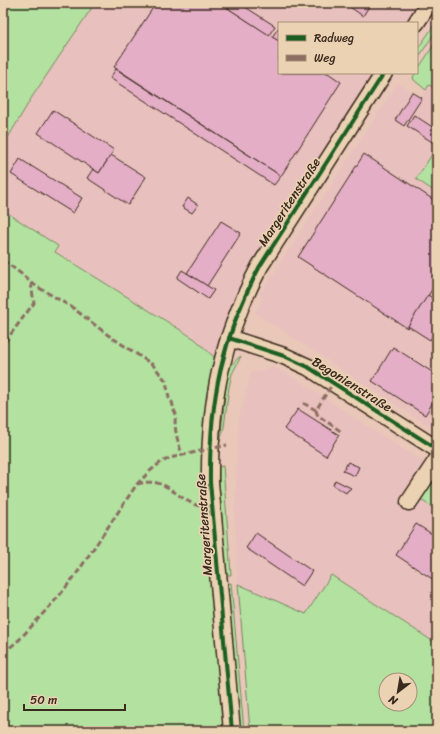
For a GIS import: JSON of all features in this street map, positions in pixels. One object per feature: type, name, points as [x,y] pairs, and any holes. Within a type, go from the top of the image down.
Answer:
[{"type":"street","points":[[417,22],[429,3]]},
{"type":"street","name":"Margeritenstraße","points":[[232,731],[210,482],[210,448],[214,400],[220,368],[243,300],[260,266],[383,74]]},
{"type":"street","name":"Begonienstraße","points":[[229,338],[284,356],[308,367],[437,449]]},
{"type":"street","points":[[409,502],[437,460]]},
{"type":"shaded area","points":[[95,3],[420,3],[408,22],[278,22],[278,74],[374,74],[216,359],[195,339],[55,252],[58,246],[3,210],[3,146],[32,97]]},
{"type":"shaded area","points":[[398,83],[421,98],[429,85],[437,89],[437,147],[416,179],[437,193],[437,431],[255,313],[262,298],[260,295],[261,293]]},
{"type":"shaded area","points":[[273,367],[296,379],[407,452],[426,463],[437,467],[437,475],[421,500],[437,510],[437,644],[331,575],[306,614],[238,584],[235,512],[239,421],[251,373]]},
{"type":"green space","points":[[3,3],[95,3],[32,97],[3,146]]},
{"type":"green space","points":[[437,21],[437,29],[418,58],[418,49]]},
{"type":"green space","points":[[437,40],[437,89],[429,85],[426,90],[414,80],[413,77],[415,74],[418,74],[418,69]]},
{"type":"green space","points":[[437,147],[437,193],[416,179]]},
{"type":"green space","points":[[3,210],[58,246],[55,252],[195,339],[216,359],[205,504],[201,504],[205,560],[210,561],[225,731],[3,731]]},
{"type":"green space","points":[[241,356],[232,374],[224,427],[220,442],[227,377],[231,366]]},
{"type":"green space","points":[[223,466],[231,575],[226,575],[219,481],[219,467]]},
{"type":"green space","points":[[437,475],[437,510],[421,500]]},
{"type":"green space","points":[[331,575],[437,644],[437,731],[250,731],[238,584],[306,614]]},
{"type":"green space","points":[[231,583],[244,731],[238,731],[225,584]]},
{"type":"building","points":[[156,3],[220,3],[278,40],[278,74],[329,74],[341,82],[281,176],[114,67]]},
{"type":"building","points":[[220,3],[239,3],[275,26],[269,35]]},
{"type":"building","points":[[344,3],[371,3],[363,16]]},
{"type":"building","points":[[278,28],[278,40],[272,37]]},
{"type":"building","points":[[116,69],[281,176],[274,185],[110,78]]},
{"type":"building","points":[[412,92],[422,98],[404,126],[395,120]]},
{"type":"building","points":[[53,110],[114,150],[99,173],[38,133]]},
{"type":"building","points":[[414,115],[437,130],[437,145],[407,126]]},
{"type":"building","points":[[364,154],[437,202],[437,282],[407,328],[298,257]]},
{"type":"building","points":[[111,155],[146,177],[128,205],[87,178],[93,169],[99,173]]},
{"type":"building","points":[[20,159],[82,198],[73,213],[11,174]]},
{"type":"building","points":[[188,198],[198,205],[192,213],[182,207]]},
{"type":"building","points":[[221,221],[241,233],[207,286],[187,273]]},
{"type":"building","points":[[182,270],[214,290],[208,299],[177,278]]},
{"type":"building","points":[[428,295],[437,301],[437,329],[430,340],[408,326]]},
{"type":"building","points":[[393,347],[437,375],[437,396],[425,415],[372,381]]},
{"type":"building","points":[[298,409],[339,435],[326,456],[284,429]]},
{"type":"building","points":[[348,462],[359,467],[355,476],[343,471]]},
{"type":"building","points":[[335,480],[351,488],[346,493],[333,485]]},
{"type":"building","points":[[416,524],[437,537],[437,582],[396,555]]},
{"type":"building","points":[[256,533],[312,571],[302,586],[246,548]]},
{"type":"marked path","points":[[3,260],[31,283],[34,303],[7,339],[3,349]]},
{"type":"marked path","points":[[31,283],[73,308],[108,335],[153,365],[166,381],[169,398],[176,414],[176,429],[182,455]]},
{"type":"marked path","points":[[303,403],[316,410],[333,383]]},
{"type":"marked path","points":[[316,410],[320,417],[342,432]]},
{"type":"marked path","points":[[3,653],[19,640],[59,596],[77,573],[137,484],[150,471],[160,463],[170,458],[227,445]]},
{"type":"marked path","points":[[137,484],[147,482],[169,488],[196,505],[208,507],[209,515]]},
{"type":"cycle path","points":[[232,731],[210,482],[212,424],[220,370],[236,318],[260,266],[383,74]]},
{"type":"cycle path","points":[[229,338],[284,356],[308,367],[437,449]]}]
